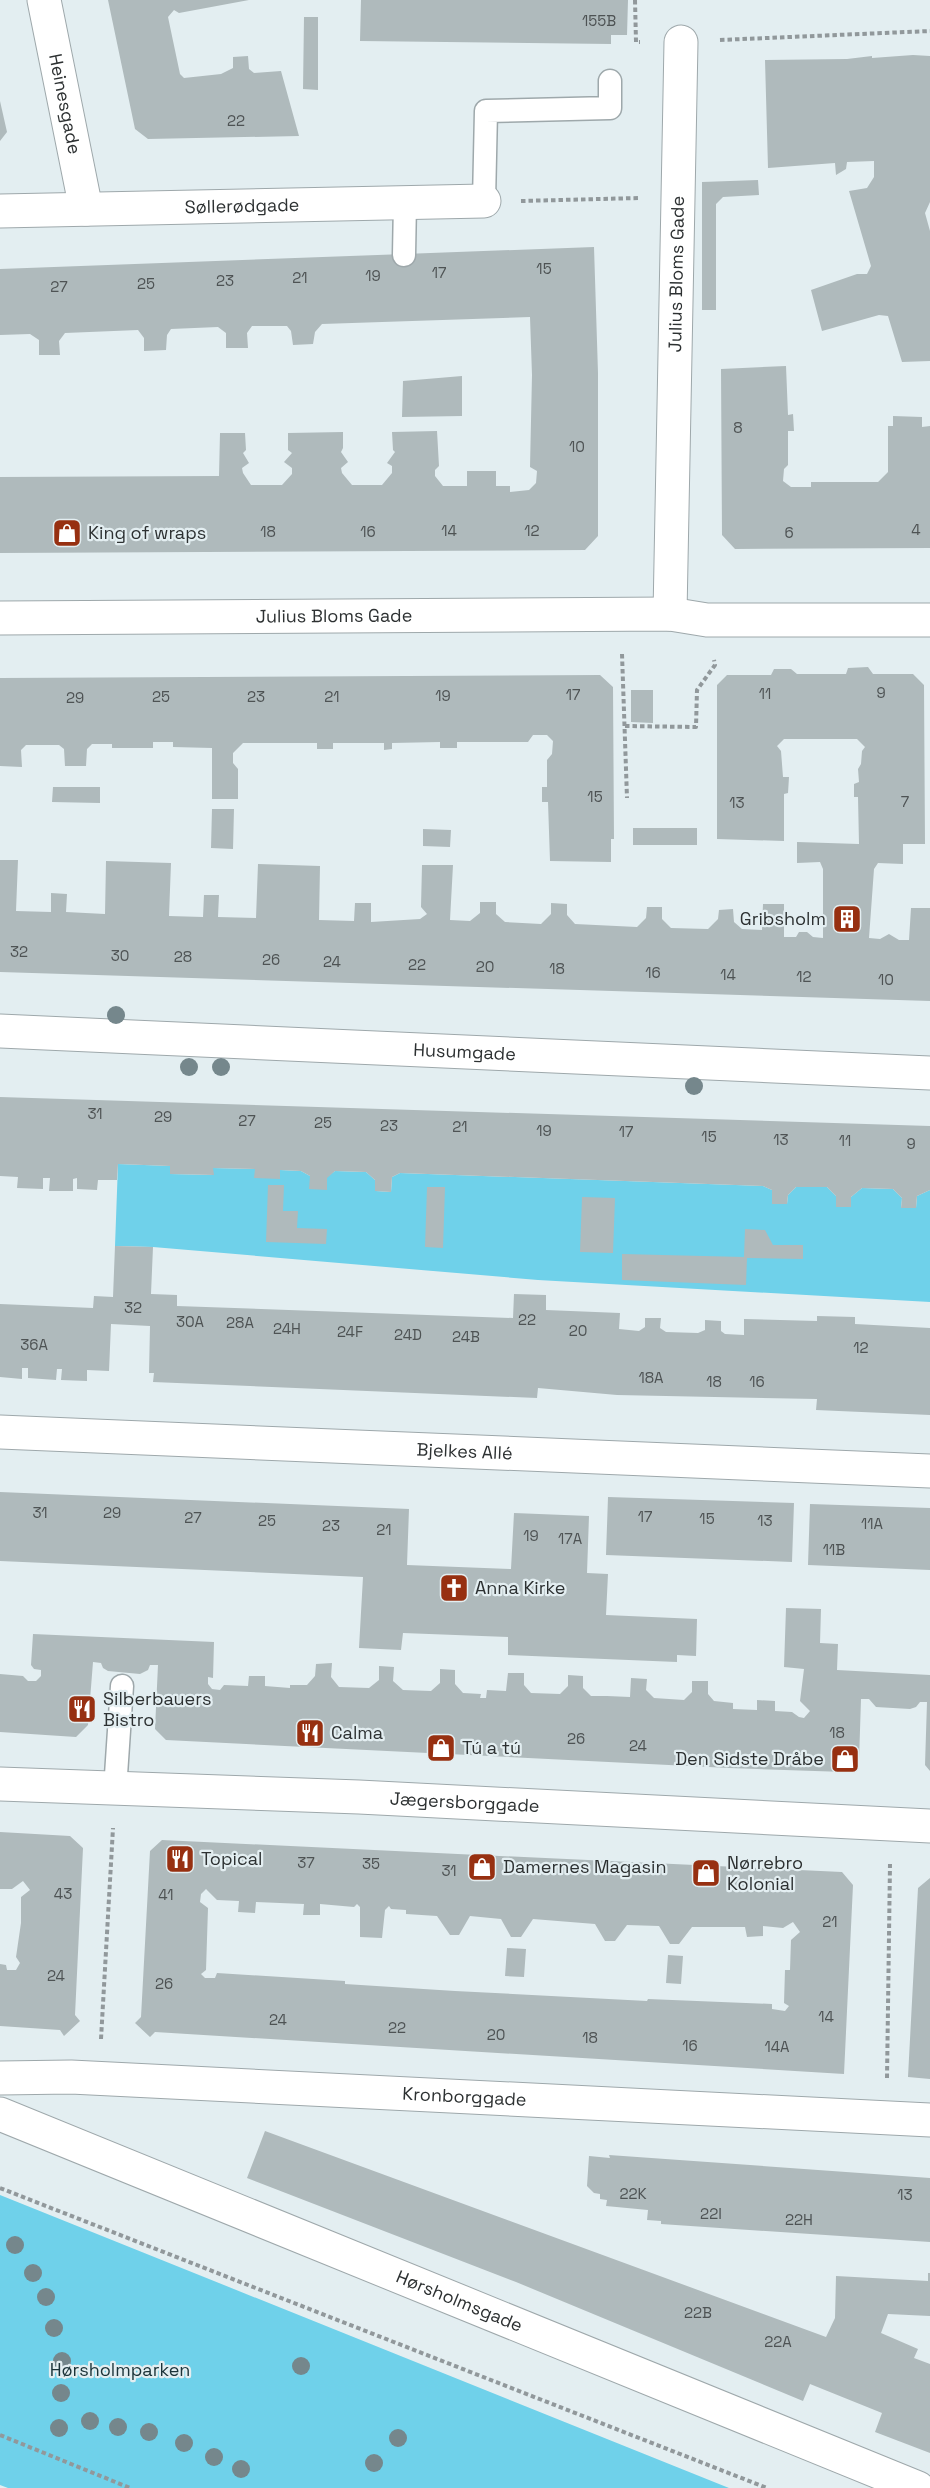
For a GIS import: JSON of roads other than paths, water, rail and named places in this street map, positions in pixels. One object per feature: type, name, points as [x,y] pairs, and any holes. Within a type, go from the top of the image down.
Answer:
[{"type":"street","name":"Heinesgade","points":[[44,0],[86,209]]},
{"type":"street","name":"Julius Bloms Gade","points":[[670,614],[676,198],[681,42]]},
{"type":"street","name":"Søllerødgade","points":[[0,211],[484,201]]},
{"type":"street","name":"Julius Bloms Gade","points":[[0,618],[670,614],[707,621],[930,620]]},
{"type":"street","name":"Husumgade","points":[[0,1031],[930,1073]]},
{"type":"street","name":"Bjelkes Allé","points":[[0,1432],[930,1471]]},
{"type":"street","name":"Jægersborggade","points":[[0,1784],[115,1790],[359,1797],[930,1826]]},
{"type":"street","name":"Kronborggade","points":[[0,2078],[99,2079],[887,2116],[930,2120]]},
{"type":"street","name":"Hørsholmsgade","points":[[0,2114],[918,2488]]},
{"type":"lane","points":[[484,201],[486,111],[610,108],[610,81]]},
{"type":"lane","points":[[404,255],[405,202]]},
{"type":"lane","points":[[115,1790],[122,1686]]},
{"type":"place","name":"King of wraps","points":[[67,533]]},
{"type":"place","name":"Gribsholm","points":[[847,919]]},
{"type":"place","name":"Anna Kirke","points":[[454,1588]]},
{"type":"place","name":"Silberbauers Bistro","points":[[82,1709]]},
{"type":"place","name":"Calma","points":[[310,1733]]},
{"type":"place","name":"Tú a tú","points":[[441,1748]]},
{"type":"place","name":"Den Sidste Dråbe","points":[[845,1759]]},
{"type":"place","name":"Topical","points":[[180,1859]]},
{"type":"place","name":"Damernes Magasin","points":[[482,1867]]},
{"type":"place","name":"Nørrebro Kolonial","points":[[706,1873]]},
{"type":"park label","name":"Hørsholmparken","points":[[120,2370]]}]
